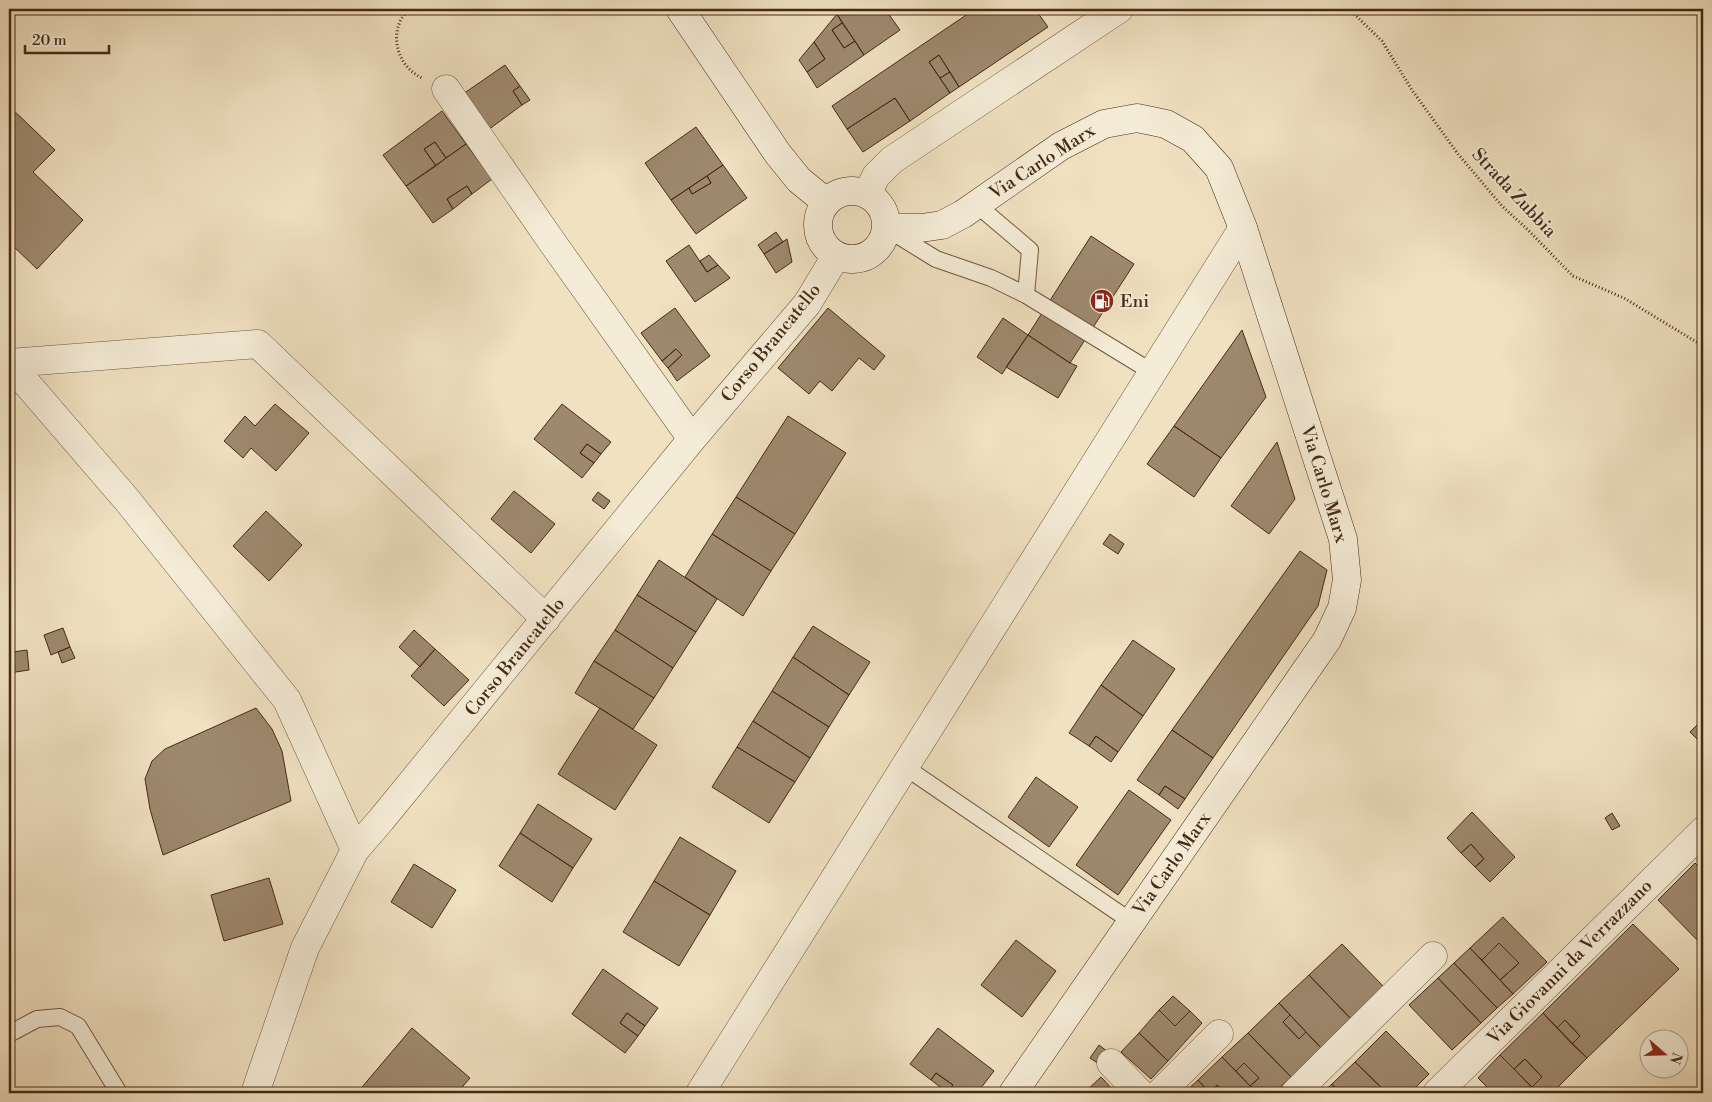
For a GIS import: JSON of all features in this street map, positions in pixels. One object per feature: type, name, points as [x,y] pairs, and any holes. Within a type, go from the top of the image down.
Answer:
[{"type":"street","points":[[680,9],[778,154],[799,180],[826,202]]},
{"type":"street","points":[[867,194],[876,176],[892,160],[1119,9]]},
{"type":"street","points":[[446,90],[692,439]]},
{"type":"street","name":"Via Carlo Marx","points":[[886,228],[921,228],[942,225],[977,205],[1061,146],[1104,124],[1137,118],[1166,124],[1193,138],[1219,168],[1243,228],[1343,539],[1347,580],[1342,608],[1328,640],[1013,1093]]},
{"type":"street","points":[[846,191],[857,191],[867,194],[876,200],[886,218],[886,228],[880,246],[864,257],[846,259],[836,256],[828,250],[818,231],[821,211],[826,202],[835,195],[846,191]]},
{"type":"street","points":[[700,1093],[1243,228]]},
{"type":"street","name":"Corso Brancatello","points":[[255,1093],[305,948],[355,850],[546,620],[692,439],[807,304],[836,256]]},
{"type":"street","points":[[9,363],[258,344],[546,620]]},
{"type":"street","points":[[9,363],[127,500],[287,700],[355,850]]},
{"type":"street","name":"Via Giovanni da Verrazzano","points":[[1437,1093],[1703,831]]},
{"type":"street","points":[[1295,1093],[1433,956]]},
{"type":"street","points":[[1160,1093],[1219,1034]]},
{"type":"street","points":[[1111,1064],[1140,1093]]},
{"type":"lane","points":[[977,205],[1030,250],[1026,295]]},
{"type":"lane","points":[[886,228],[936,259],[991,278],[1026,295],[1152,372]]},
{"type":"lane","points":[[905,767],[1132,922]]},
{"type":"lane","points":[[9,1034],[37,1019],[60,1017],[78,1026],[119,1093]]},
{"type":"path","points":[[409,9],[404,14],[395,36],[400,58],[414,75],[446,90]]},
{"type":"path","name":"Strada Zubbia","points":[[1349,9],[1382,42],[1412,90],[1458,154],[1502,206],[1573,276],[1624,298],[1703,346]]},
{"type":"building","points":[[842,9],[885,9],[900,30],[864,55],[837,14]]},
{"type":"building","points":[[975,9],[1035,9],[1048,27],[959,87],[939,55],[929,62],[950,93],[910,121],[895,98],[847,129],[832,106]]},
{"type":"building","points":[[837,14],[842,23],[832,30],[844,48],[855,41],[864,55],[817,88],[807,72],[825,59],[814,42]]},
{"type":"building","points":[[842,23],[855,41],[844,48],[832,30]]},
{"type":"building","points":[[814,42],[825,59],[807,72],[799,60]]},
{"type":"building","points":[[939,55],[950,72],[940,78],[929,62]]},
{"type":"building","points":[[505,65],[520,86],[513,91],[522,105],[488,130],[463,94]]},
{"type":"building","points":[[950,72],[959,87],[950,93],[940,78]]},
{"type":"building","points":[[520,86],[530,100],[522,105],[513,91]]},
{"type":"building","points":[[895,98],[910,121],[863,152],[847,129]]},
{"type":"building","points":[[9,106],[55,150],[33,172],[83,220],[37,269],[9,242]]},
{"type":"building","points":[[442,111],[466,144],[446,158],[435,142],[424,149],[436,166],[406,186],[383,155]]},
{"type":"building","points":[[696,127],[723,165],[671,200],[645,163]]},
{"type":"building","points":[[435,142],[446,158],[436,166],[424,149]]},
{"type":"building","points":[[466,144],[492,179],[472,194],[467,186],[447,199],[453,209],[433,223],[406,186]]},
{"type":"building","points":[[723,165],[747,198],[696,234],[671,200],[689,188],[692,194],[711,183],[707,176]]},
{"type":"building","points":[[707,176],[711,183],[692,194],[689,188]]},
{"type":"building","points":[[467,186],[472,194],[453,209],[447,199]]},
{"type":"building","points":[[776,232],[783,242],[764,254],[758,245]]},
{"type":"building","points":[[1091,236],[1134,264],[1070,363],[1028,335]]},
{"type":"building","points":[[787,239],[792,262],[776,273],[764,254]]},
{"type":"building","points":[[689,245],[707,272],[718,265],[730,278],[695,302],[666,261]]},
{"type":"building","points":[[709,255],[718,265],[707,272],[700,261]]},
{"type":"building","points":[[675,308],[710,356],[677,381],[668,368],[682,355],[676,349],[662,361],[641,333]]},
{"type":"building","points":[[828,308],[885,356],[874,370],[859,358],[832,391],[820,381],[809,394],[778,368]]},
{"type":"building","points":[[1003,318],[1028,335],[1002,374],[977,357]]},
{"type":"building","points":[[1242,330],[1266,397],[1221,458],[1174,426]]},
{"type":"building","points":[[1028,335],[1077,366],[1058,398],[1006,367]]},
{"type":"building","points":[[676,349],[682,355],[668,368],[662,361]]},
{"type":"building","points":[[275,404],[309,433],[276,471],[251,448],[243,458],[224,441],[245,416],[255,426]]},
{"type":"building","points":[[562,404],[611,442],[601,454],[587,444],[580,453],[594,463],[582,478],[534,439]]},
{"type":"building","points":[[788,416],[846,453],[795,534],[736,497]]},
{"type":"building","points":[[1174,426],[1221,458],[1194,497],[1147,464]]},
{"type":"building","points":[[1277,442],[1295,499],[1269,534],[1231,506]]},
{"type":"building","points":[[587,444],[601,454],[594,463],[580,453]]},
{"type":"building","points":[[514,491],[555,524],[531,553],[491,519]]},
{"type":"building","points":[[598,492],[610,501],[604,509],[592,500]]},
{"type":"building","points":[[736,497],[795,534],[771,571],[712,534]]},
{"type":"building","points":[[266,511],[302,545],[269,581],[233,546]]},
{"type":"building","points":[[712,534],[771,571],[743,616],[685,577]]},
{"type":"building","points":[[1110,534],[1124,544],[1118,554],[1103,544]]},
{"type":"building","points":[[1300,551],[1327,570],[1318,606],[1213,758],[1172,730]]},
{"type":"building","points":[[659,560],[717,599],[696,632],[637,595]]},
{"type":"building","points":[[637,595],[696,632],[673,668],[615,630]]},
{"type":"building","points":[[813,626],[870,662],[849,695],[793,657]]},
{"type":"building","points":[[63,628],[70,647],[51,655],[44,635]]},
{"type":"building","points":[[414,630],[435,649],[420,667],[399,647]]},
{"type":"building","points":[[615,630],[673,668],[654,698],[594,661]]},
{"type":"building","points":[[1133,640],[1175,669],[1143,716],[1101,685]]},
{"type":"building","points":[[70,647],[75,658],[62,663],[58,652]]},
{"type":"building","points":[[435,649],[469,680],[444,706],[411,676]]},
{"type":"building","points":[[27,650],[29,670],[9,673],[9,663],[14,662],[13,652]]},
{"type":"building","points":[[793,657],[849,695],[829,727],[772,691]]},
{"type":"building","points":[[594,661],[654,698],[633,729],[575,693]]},
{"type":"building","points":[[1101,685],[1143,716],[1118,752],[1096,736],[1089,746],[1069,733]]},
{"type":"building","points":[[772,691],[829,727],[810,758],[753,721]]},
{"type":"building","points":[[256,708],[272,729],[282,751],[291,801],[163,855],[150,809],[145,779],[152,761],[165,749]]},
{"type":"building","points":[[600,708],[657,745],[615,810],[558,774]]},
{"type":"building","points":[[1703,719],[1703,745],[1690,732]]},
{"type":"building","points":[[753,721],[810,758],[795,782],[737,747]]},
{"type":"building","points":[[1172,730],[1213,758],[1185,799],[1165,786],[1159,795],[1137,780]]},
{"type":"building","points":[[1096,736],[1118,752],[1111,762],[1089,746]]},
{"type":"building","points":[[737,747],[795,782],[769,823],[712,787]]},
{"type":"building","points":[[1036,777],[1078,807],[1049,847],[1008,817]]},
{"type":"building","points":[[1165,786],[1185,799],[1178,809],[1159,795]]},
{"type":"building","points":[[1129,790],[1171,820],[1118,895],[1076,865]]},
{"type":"building","points":[[538,804],[592,839],[573,868],[520,833]]},
{"type":"building","points":[[1472,812],[1515,857],[1490,882],[1475,867],[1484,859],[1471,844],[1461,853],[1447,838]]},
{"type":"building","points":[[1612,813],[1620,826],[1612,830],[1605,818]]},
{"type":"building","points":[[520,833],[573,868],[552,902],[499,866]]},
{"type":"building","points":[[680,837],[736,871],[710,915],[654,881]]},
{"type":"building","points":[[1471,844],[1484,859],[1475,867],[1461,853]]},
{"type":"building","points":[[1695,863],[1703,871],[1703,946],[1658,900]]},
{"type":"building","points":[[414,864],[456,890],[432,928],[391,902]]},
{"type":"building","points":[[269,878],[283,924],[224,941],[211,895]]},
{"type":"building","points":[[654,881],[710,915],[679,966],[623,932]]},
{"type":"building","points":[[1503,917],[1547,962],[1513,994],[1500,980],[1519,963],[1499,943],[1482,960],[1470,948]]},
{"type":"building","points":[[1633,924],[1679,969],[1587,1058],[1572,1044],[1580,1036],[1565,1020],[1557,1028],[1543,1013]]},
{"type":"building","points":[[1016,940],[1056,971],[1022,1017],[981,985]]},
{"type":"building","points":[[1499,943],[1519,963],[1500,980],[1482,960]]},
{"type":"building","points":[[1342,944],[1384,987],[1351,1019],[1309,975]]},
{"type":"building","points":[[1470,948],[1513,994],[1497,1008],[1454,963]]},
{"type":"building","points":[[1454,963],[1497,1008],[1481,1023],[1438,978]]},
{"type":"building","points":[[603,969],[658,1008],[645,1026],[627,1013],[620,1023],[638,1036],[625,1053],[572,1014]]},
{"type":"building","points":[[1309,975],[1351,1019],[1321,1048],[1279,1003]]},
{"type":"building","points":[[1438,978],[1481,1023],[1452,1050],[1409,1005]]},
{"type":"building","points":[[1173,996],[1190,1011],[1175,1026],[1159,1010]]},
{"type":"building","points":[[1279,1003],[1290,1015],[1283,1022],[1299,1039],[1306,1032],[1321,1048],[1291,1077],[1248,1033]]},
{"type":"building","points":[[1159,1010],[1175,1026],[1190,1011],[1202,1023],[1168,1061],[1139,1033]]},
{"type":"building","points":[[627,1013],[645,1026],[638,1036],[620,1023]]},
{"type":"building","points":[[1543,1013],[1587,1058],[1552,1093],[1537,1093],[1532,1087],[1542,1077],[1525,1059],[1514,1069],[1500,1055]]},
{"type":"building","points":[[1290,1015],[1306,1032],[1299,1039],[1283,1022]]},
{"type":"building","points":[[1565,1020],[1580,1036],[1572,1044],[1557,1028]]},
{"type":"building","points":[[412,1028],[470,1078],[457,1093],[357,1093]]},
{"type":"building","points":[[938,1028],[994,1071],[977,1093],[949,1093],[947,1092],[953,1085],[936,1073],[931,1080],[910,1064]]},
{"type":"building","points":[[1386,1031],[1429,1074],[1410,1093],[1387,1093],[1355,1062]]},
{"type":"building","points":[[1139,1033],[1168,1061],[1151,1079],[1121,1052]]},
{"type":"building","points":[[1248,1033],[1291,1077],[1274,1093],[1258,1093],[1250,1086],[1259,1078],[1244,1063],[1236,1071],[1222,1057]]},
{"type":"building","points":[[1099,1045],[1108,1052],[1099,1064],[1090,1058]]},
{"type":"building","points":[[1500,1055],[1537,1093],[1493,1093],[1478,1078]]},
{"type":"building","points":[[1222,1057],[1258,1093],[1226,1093],[1217,1085],[1210,1092],[1206,1089],[1198,1080]]},
{"type":"building","points":[[1525,1059],[1542,1077],[1532,1087],[1514,1069]]},
{"type":"building","points":[[1355,1062],[1387,1093],[1340,1093],[1332,1084]]},
{"type":"building","points":[[1244,1063],[1259,1078],[1250,1086],[1236,1071]]},
{"type":"building","points":[[936,1073],[953,1085],[947,1092],[931,1080]]},
{"type":"building","points":[[1101,1077],[1116,1093],[1084,1093]]},
{"type":"building","points":[[1198,1080],[1206,1089],[1201,1093],[1184,1093]]},
{"type":"building","points":[[1332,1084],[1340,1093],[1322,1093]]},
{"type":"building","points":[[1217,1085],[1226,1093],[1211,1093]]},
{"type":"place","name":"Eni","points":[[1102,301]]}]
